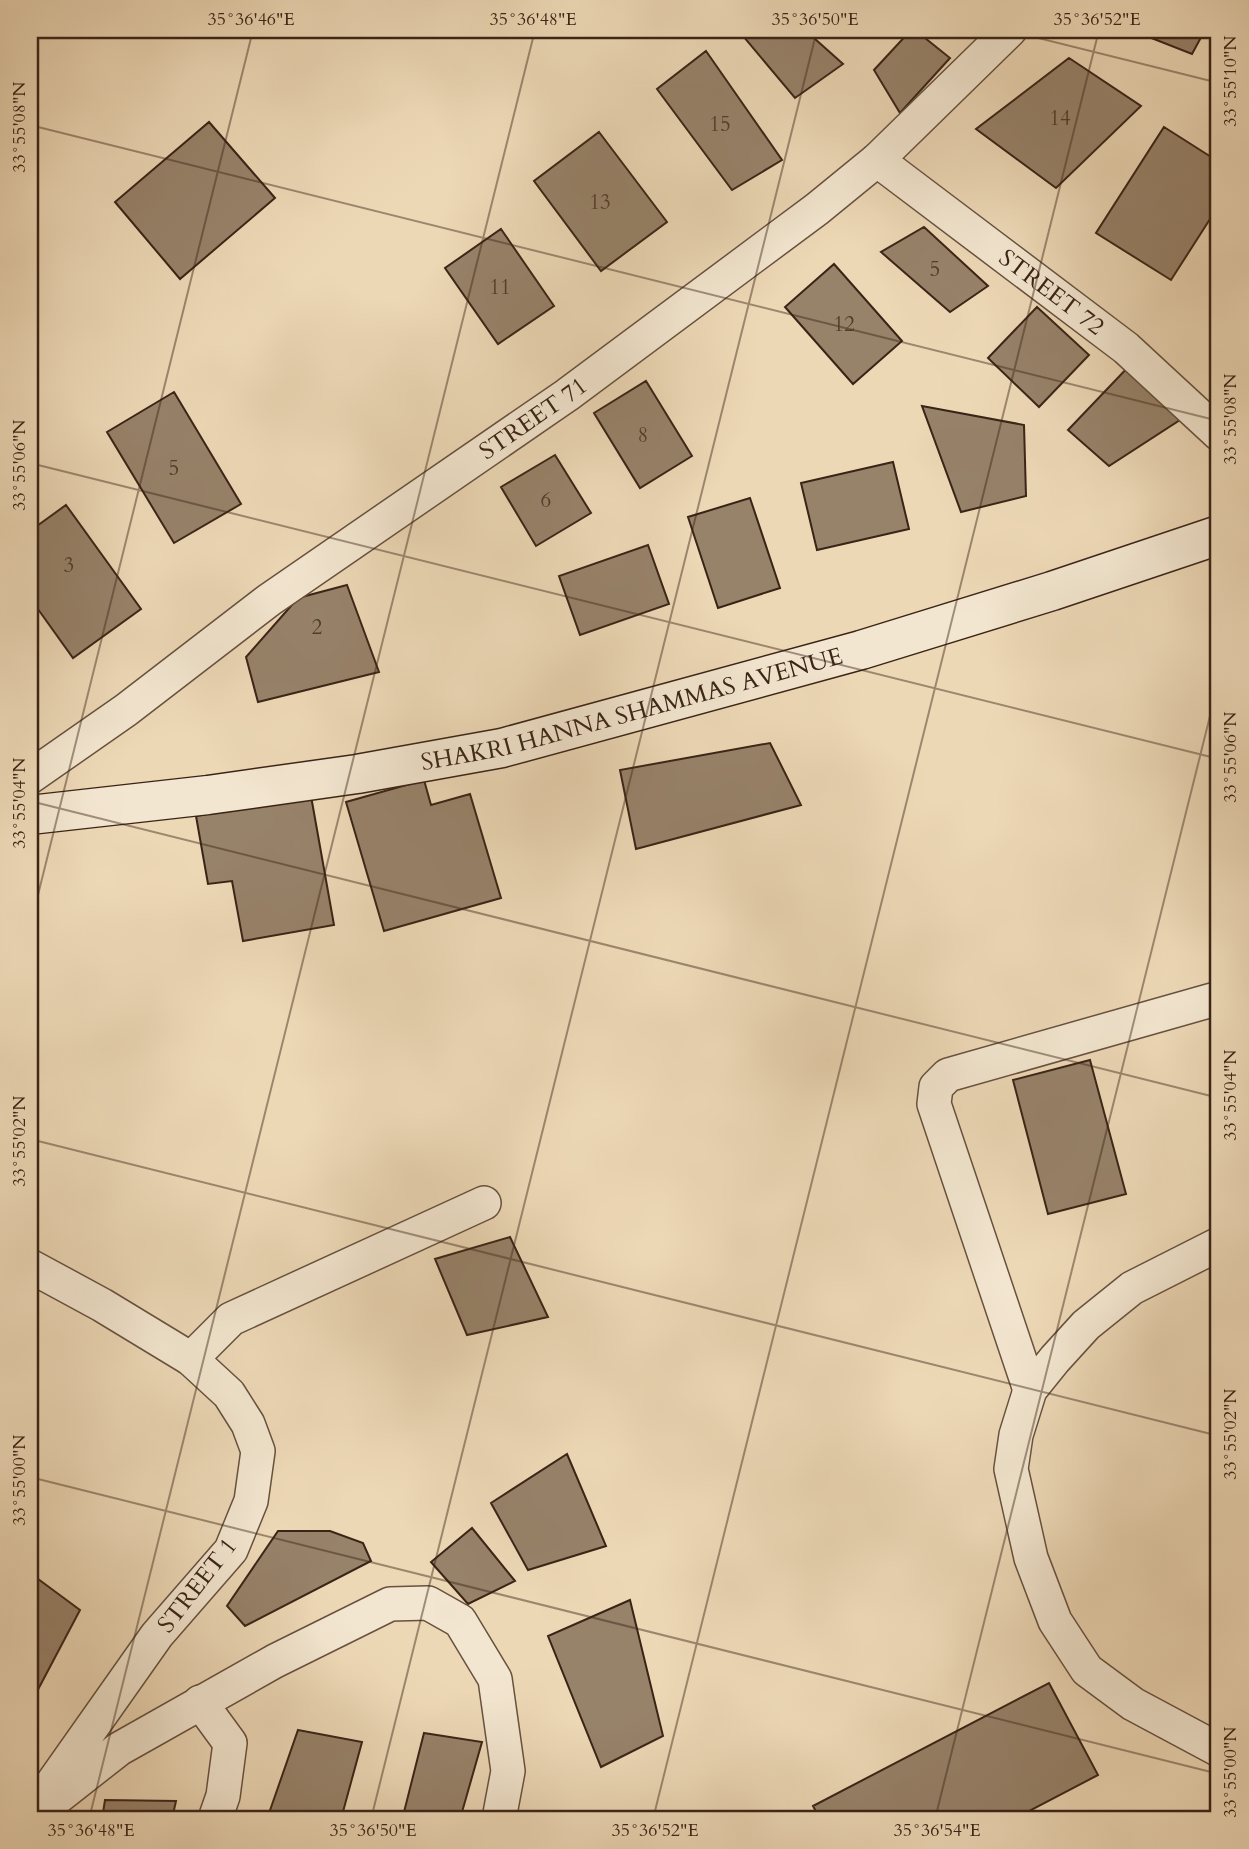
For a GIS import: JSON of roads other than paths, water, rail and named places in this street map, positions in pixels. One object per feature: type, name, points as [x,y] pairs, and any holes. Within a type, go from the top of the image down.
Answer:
[{"type":"street","name":"STREET 71","points":[[30,777],[126,710],[269,600],[567,395],[817,209],[877,160],[1010,30]]},
{"type":"street","name":"STREET 72","points":[[877,160],[1126,348],[1219,434]]},
{"type":"street","name":"SHAKRI HANNA SHAMMAS AVENUE","points":[[30,815],[208,796],[357,774],[502,748],[861,649],[1219,535]]},
{"type":"street","points":[[1030,1390],[934,1104],[936,1087],[948,1075],[1219,998]]},
{"type":"street","points":[[191,1359],[230,1319],[484,1203]]},
{"type":"street","points":[[1219,1244],[1132,1287],[1086,1325],[1030,1390],[1016,1435],[1011,1469],[1031,1558],[1055,1621],[1087,1670],[1133,1704],[1219,1749]]},
{"type":"street","name":"STREET 1","points":[[30,1817],[157,1635],[231,1550],[251,1501],[258,1451],[248,1424],[229,1394],[191,1359],[103,1306],[32,1270]]},
{"type":"street","name":"STREET 1","points":[[30,1817],[119,1749],[275,1661],[390,1604],[428,1603],[460,1621],[495,1679],[508,1771],[499,1819]]},
{"type":"street","points":[[200,1702],[230,1743],[225,1785],[215,1819]]}]
